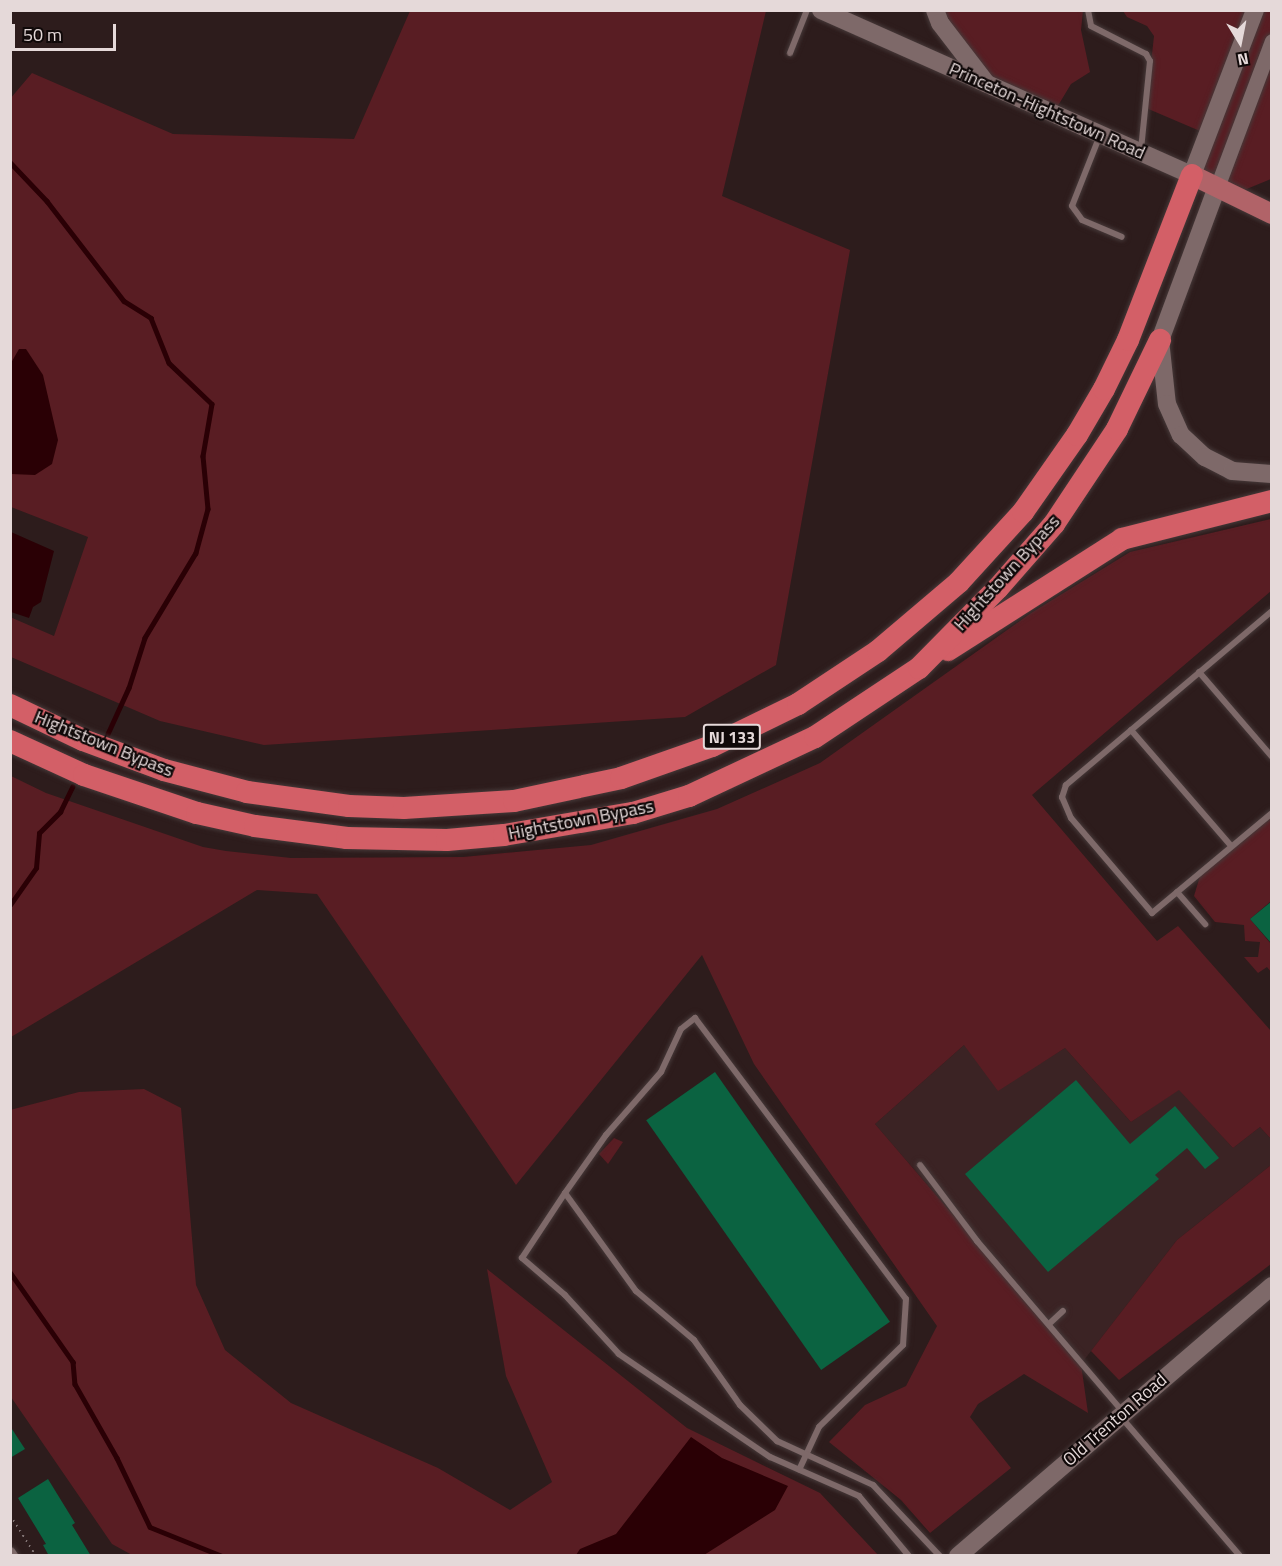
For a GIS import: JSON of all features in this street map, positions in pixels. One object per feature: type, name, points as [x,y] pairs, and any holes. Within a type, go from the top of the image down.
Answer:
[{"type":"highway","name":"Hightstown Bypass","points":[[10,705],[123,756],[205,782],[295,800],[404,808],[514,801],[568,791],[673,761],[749,729],[798,704],[878,651],[959,582],[1023,512],[1077,435],[1104,388],[1128,340],[1192,175]]},
{"type":"highway","name":"Hightstown Bypass","points":[[10,741],[139,796],[220,819],[347,838],[447,840],[546,829],[633,813],[689,796],[815,737],[919,668],[998,588],[1054,524],[1117,429],[1160,340]]},
{"type":"highway","points":[[919,668],[1122,538],[1272,501]]},
{"type":"main road","name":"Princeton-Hightstown Road","points":[[821,10],[1192,175],[1272,214]]},
{"type":"main road","points":[[935,10],[940,23],[988,84]]},
{"type":"main road","points":[[1192,175],[1255,10]]},
{"type":"main road","name":"Hightstown Bypass","points":[[1160,340],[1217,187]]},
{"type":"main road","points":[[1160,340],[1167,404],[1181,435],[1217,465],[1240,472],[1272,474]]},
{"type":"main road","name":"Old Trenton Road","points":[[958,1556],[1272,1286]]},
{"type":"street","points":[[1217,187],[1272,41]]},
{"type":"lane","points":[[790,53],[807,10]]},
{"type":"lane","points":[[1088,10],[1091,26],[1146,54],[1150,61],[1140,153]]},
{"type":"lane","points":[[1101,135],[1072,206],[1082,220],[1122,237]]},
{"type":"lane","points":[[1272,611],[1066,785],[1063,806],[1152,913],[1272,813]]},
{"type":"lane","points":[[1199,672],[1272,757]]},
{"type":"lane","points":[[1131,730],[1231,846]]},
{"type":"lane","points":[[1177,892],[1205,924]]},
{"type":"lane","points":[[799,1470],[809,1456],[819,1427],[903,1345],[906,1299],[695,1018],[681,1029],[662,1072],[602,1141],[522,1258],[565,1295],[619,1354],[770,1457],[799,1470],[858,1496],[909,1556]]},
{"type":"lane","points":[[920,1165],[978,1241],[1240,1556]]},
{"type":"lane","points":[[566,1193],[636,1291],[694,1340],[740,1405],[777,1441],[873,1485],[940,1556]]},
{"type":"lane","points":[[1049,1324],[1063,1311]]},
{"type":"path","points":[[10,1515],[36,1556]]},
{"type":"shaded area","points":[[410,11],[766,11],[722,196],[850,250],[776,665],[685,717],[264,745],[160,721],[11,657],[10,617],[54,636],[88,537],[11,507],[10,99],[32,73],[173,134],[354,139]]},
{"type":"shaded area","points":[[935,11],[1083,11],[1081,30],[1090,72],[1071,84],[1053,114],[988,84]]},
{"type":"shaded area","points":[[1123,11],[1271,11],[1271,41],[1262,66],[1271,71],[1271,179],[1232,195],[1192,175],[1207,134],[1146,108],[1154,36],[1147,26],[1127,17]]},
{"type":"shaded area","points":[[19,349],[26,349],[43,375],[58,440],[52,464],[35,475],[11,474],[11,363]]},
{"type":"shaded area","points":[[1271,519],[1271,591],[1032,795],[1157,941],[1178,926],[1271,1031],[1271,1139],[1260,1127],[1233,1148],[1179,1090],[1131,1122],[1065,1048],[998,1091],[964,1045],[875,1124],[1081,1364],[1088,1413],[1024,1374],[978,1404],[970,1417],[1011,1468],[930,1533],[901,1500],[829,1442],[865,1405],[906,1386],[937,1326],[754,1064],[702,955],[516,1185],[317,894],[257,890],[11,1037],[11,776],[46,793],[203,847],[226,851],[291,858],[463,857],[591,845],[717,809],[820,763],[1031,613],[1130,552]]},
{"type":"shaded area","points":[[11,532],[54,551],[41,602],[33,607],[29,618],[11,612]]},
{"type":"shaded area","points":[[1271,813],[1271,901],[1250,919],[1271,944],[1271,972],[1267,967],[1258,973],[1244,957],[1258,957],[1260,942],[1245,941],[1244,925],[1215,922],[1194,896],[1200,876]]},
{"type":"shaded area","points":[[964,1045],[1041,1063],[1065,1048],[1131,1122],[1179,1089],[1233,1148],[1260,1127],[1271,1139],[1271,1165],[1177,1240],[1081,1364],[875,1124]]},
{"type":"shaded area","points":[[144,1089],[181,1108],[196,1285],[225,1350],[291,1403],[438,1468],[510,1510],[552,1482],[506,1376],[487,1269],[687,1428],[820,1493],[878,1555],[132,1555],[112,1544],[11,1397],[10,1110],[79,1092]]},
{"type":"shaded area","points":[[614,1138],[623,1142],[608,1164],[599,1154]]},
{"type":"shaded area","points":[[1271,1165],[1271,1264],[1119,1380],[1091,1351],[1177,1240]]},
{"type":"shaded area","points":[[691,1437],[722,1458],[788,1486],[775,1510],[704,1555],[576,1555],[580,1549],[616,1534]]},
{"type":"building","points":[[1272,901],[1272,944],[1250,919]]},
{"type":"building","points":[[715,1072],[890,1322],[821,1370],[646,1120]]},
{"type":"building","points":[[1076,1080],[1130,1144],[1175,1106],[1219,1158],[1205,1169],[1187,1148],[1155,1175],[1159,1179],[1048,1272],[965,1174]]},
{"type":"building","points":[[10,1426],[25,1449],[10,1458]]},
{"type":"building","points":[[48,1479],[75,1523],[72,1525],[91,1556],[49,1556],[43,1545],[46,1544],[18,1498]]},
{"type":"waterway","points":[[10,162],[47,201],[124,301],[151,318],[169,363],[212,404],[203,456],[208,509],[196,553],[145,638],[129,688],[108,734]]},
{"type":"waterway","points":[[10,905],[36,868],[39,833],[60,812],[72,787]]},
{"type":"waterway","points":[[10,1272],[73,1362],[75,1384],[117,1458],[150,1527],[222,1556]]}]
